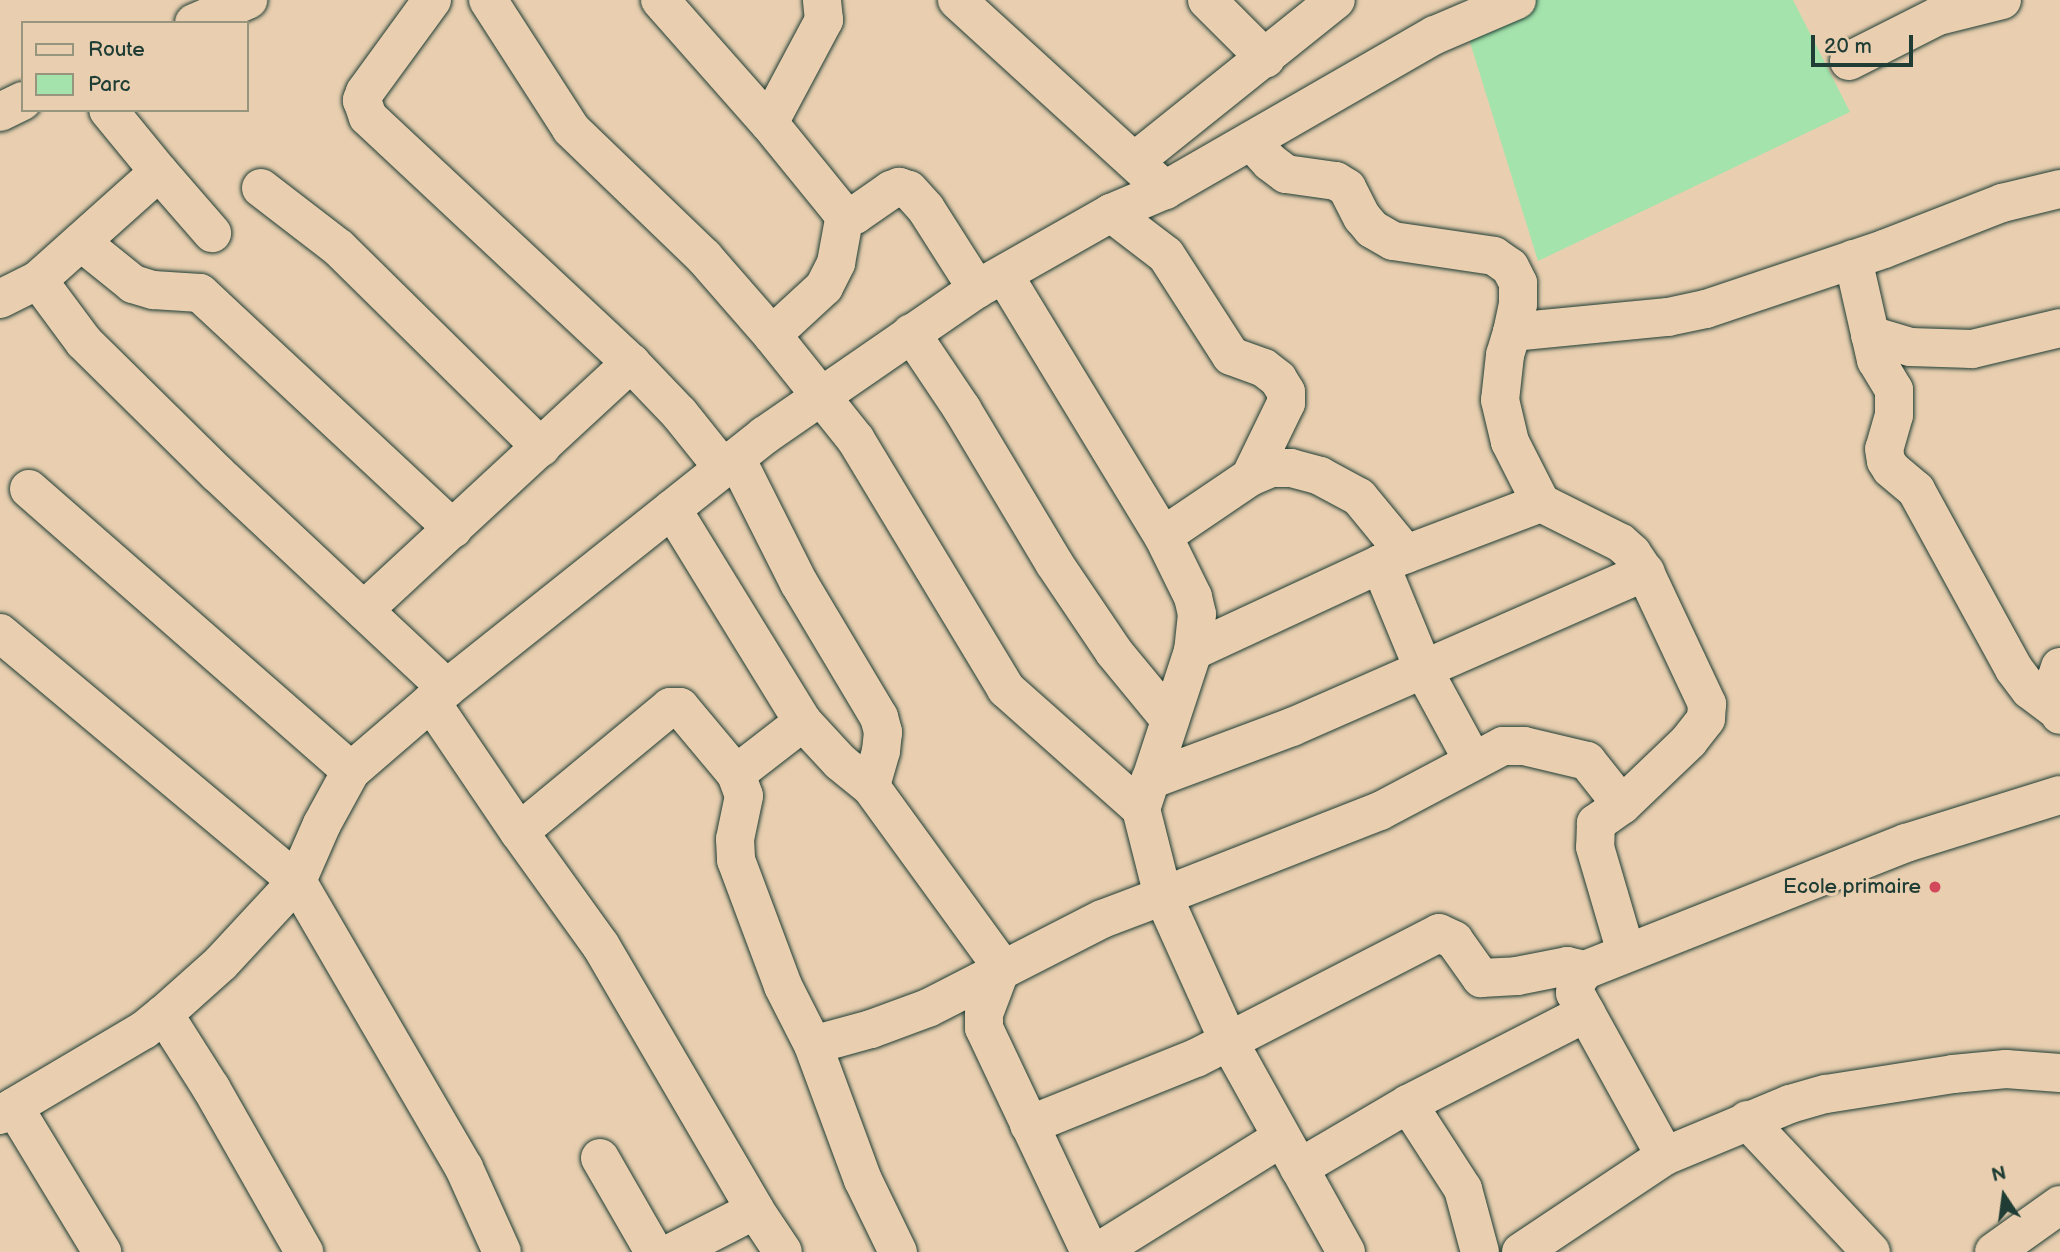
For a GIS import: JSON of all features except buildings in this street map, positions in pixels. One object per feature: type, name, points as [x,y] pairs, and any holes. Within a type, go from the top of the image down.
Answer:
[{"type":"street","points":[[199,21],[248,0]]},
{"type":"street","points":[[432,0],[365,92],[364,109],[631,363],[729,463],[879,717],[883,732],[881,751],[871,786]]},
{"type":"street","points":[[488,0],[572,129],[704,257],[772,335],[856,440],[1006,689],[1146,794]]},
{"type":"street","points":[[660,0],[845,214]]},
{"type":"street","points":[[769,123],[824,20],[822,0]]},
{"type":"street","points":[[957,0],[1136,160],[1165,190]]},
{"type":"street","points":[[1208,0],[1265,59]]},
{"type":"street","points":[[1136,160],[1336,0]]},
{"type":"street","points":[[102,1252],[7,1111],[144,1030],[221,963],[297,881],[322,824],[351,771],[439,695],[729,463],[820,395],[911,333],[991,282],[1111,213],[1165,190],[1436,36],[1458,12],[1517,0]]},
{"type":"street","points":[[1849,61],[1938,16],[2002,0]]},
{"type":"street","points":[[0,112],[21,102]]},
{"type":"street","points":[[110,112],[212,233]]},
{"type":"street","points":[[1251,141],[1270,162],[1286,174],[1336,181],[1347,188],[1372,229],[1392,241],[1494,256],[1510,267],[1518,283],[1518,304],[1505,355],[1500,400],[1510,442],[1541,503],[1621,543],[1645,572],[1707,704],[1706,719],[1689,741],[1622,804],[1597,823],[1595,847],[1626,952]]},
{"type":"street","points":[[0,299],[38,280],[159,172]]},
{"type":"street","points":[[845,214],[865,211],[899,187],[909,190],[991,282],[1163,536],[1193,597],[1197,625],[1193,651],[1146,794],[1163,896],[1229,1042],[1346,1252]]},
{"type":"street","points":[[261,188],[340,248],[541,447]]},
{"type":"street","points":[[1512,332],[1668,317],[1748,296],[2002,203],[2060,189]]},
{"type":"street","points":[[1111,213],[1166,255],[1231,356],[1264,368],[1278,379],[1286,392],[1286,403],[1250,477]]},
{"type":"street","points":[[772,335],[824,287],[836,264],[845,214]]},
{"type":"street","points":[[81,242],[133,284],[153,290],[200,293],[453,529]]},
{"type":"street","points":[[1853,259],[1880,370],[1894,390],[1894,415],[1884,449],[1886,461],[1891,469],[1916,490],[2014,669],[2030,690],[2059,713]]},
{"type":"street","points":[[38,280],[84,342],[218,474],[364,610],[439,695],[519,832],[601,946],[755,1210],[783,1252]]},
{"type":"street","points":[[1870,335],[1910,347],[1972,349],[2007,343],[2060,328]]},
{"type":"street","points":[[911,333],[962,409],[1054,562],[1114,652],[1170,720]]},
{"type":"street","points":[[364,610],[631,363]]},
{"type":"street","points":[[1163,536],[1250,477],[1271,468],[1291,468],[1340,485],[1359,496],[1393,559],[1424,671],[1473,761]]},
{"type":"street","points":[[29,489],[351,771]]},
{"type":"street","points":[[1193,651],[1393,559],[1541,503]]},
{"type":"street","points":[[672,509],[803,722],[840,762],[871,786],[996,959],[999,974],[984,1014],[984,1028],[1090,1252]]},
{"type":"street","points":[[1146,794],[1645,572]]},
{"type":"street","points":[[5,648],[297,881],[464,1168],[502,1252]]},
{"type":"street","points":[[2059,713],[2056,678],[2060,667]]},
{"type":"street","points":[[519,832],[670,707],[680,707],[736,774],[744,796],[736,839],[736,860],[783,986],[813,1045],[863,1180],[898,1252]]},
{"type":"street","points":[[736,774],[803,722]]},
{"type":"street","points":[[813,1045],[872,1029],[929,1008],[1102,919],[1380,811],[1503,746],[1514,744],[1576,756],[1587,761],[1622,804]]},
{"type":"street","points":[[1665,1156],[1575,993],[1576,982],[1585,970],[1906,844],[2060,795]]},
{"type":"street","points":[[1029,1125],[1153,1077],[1229,1042],[1439,933],[1454,940],[1480,978],[1517,976],[1567,967],[1585,970]]},
{"type":"street","points":[[1098,1252],[1290,1153],[1408,1104],[1587,1013]]},
{"type":"street","points":[[164,1014],[211,1088],[304,1252]]},
{"type":"street","points":[[1528,1250],[1665,1156],[1790,1104],[1861,1088],[2006,1069],[2060,1073]]},
{"type":"street","points":[[1408,1104],[1462,1189],[1480,1252]]},
{"type":"street","points":[[1747,1120],[1871,1252]]},
{"type":"street","points":[[600,1158],[654,1252]]},
{"type":"street","points":[[1994,1252],[2060,1205]]},
{"type":"street","points":[[673,1252],[755,1210]]},
{"type":"green space","points":[[1517,0],[1793,0],[1850,112],[1538,261],[1464,23]]},
{"type":"place","name":"Ecole primaire","points":[[1935,887]]}]
